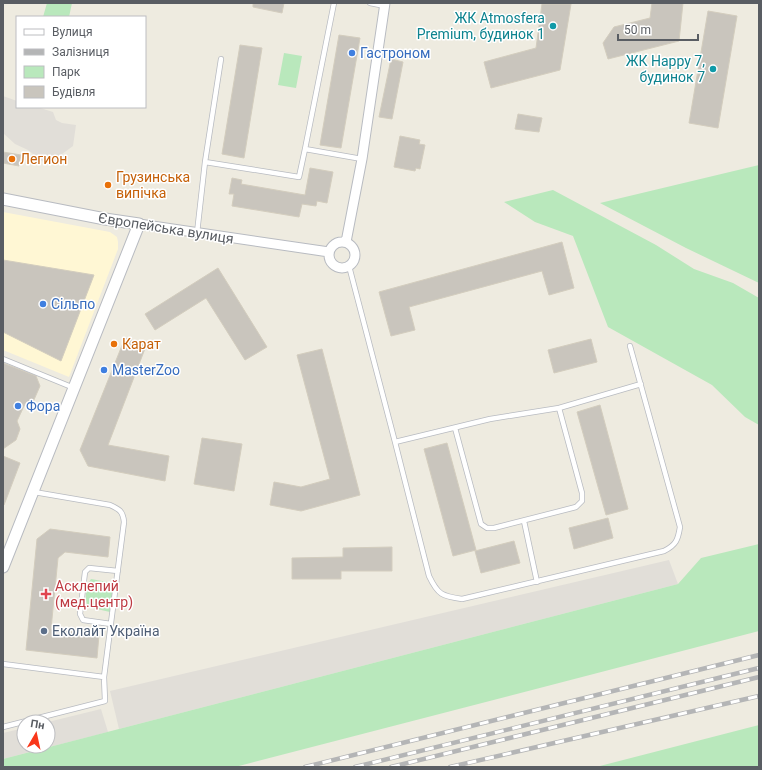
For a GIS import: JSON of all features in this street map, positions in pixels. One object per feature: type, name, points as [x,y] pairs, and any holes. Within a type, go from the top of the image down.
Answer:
[{"type":"street","points":[[346,242],[362,160],[385,4]]},
{"type":"street","name":"Європейська вулиця","points":[[3,199],[105,219],[329,252]]},
{"type":"street","points":[[3,567],[139,224]]},
{"type":"street","points":[[337,242],[346,242],[353,247],[355,256],[349,266],[345,268],[336,267],[330,261],[330,248],[337,242]]},
{"type":"lane","points":[[205,162],[299,177],[334,3]]},
{"type":"lane","points":[[370,3],[385,4]]},
{"type":"lane","points":[[197,233],[205,162],[221,59]]},
{"type":"lane","points":[[305,149],[362,160]]},
{"type":"lane","points":[[349,266],[396,442],[429,576],[435,590],[448,597],[462,599],[664,551],[672,546],[678,538],[680,527],[630,346]]},
{"type":"lane","points":[[3,359],[75,388]]},
{"type":"lane","points":[[396,442],[490,419],[559,408],[641,384]]},
{"type":"lane","points":[[455,428],[481,524],[487,528],[494,528],[576,507],[582,501],[582,493],[559,408]]},
{"type":"lane","points":[[3,727],[105,701],[104,677],[124,515],[110,504],[34,492]]},
{"type":"lane","points":[[524,521],[537,582]]},
{"type":"lane","points":[[111,624],[83,620],[80,614],[85,572],[89,568],[118,571]]},
{"type":"lane","points":[[3,664],[104,677]]},
{"type":"shaded area","points":[[3,96],[16,101],[16,108],[40,108],[53,112],[56,120],[62,123],[76,125],[73,146],[47,165],[28,150],[15,144],[3,133]]},
{"type":"shaded area","points":[[3,212],[110,232],[117,237],[118,249],[69,377],[3,350]]},
{"type":"shaded area","points":[[669,560],[678,584],[119,729],[110,691]]},
{"type":"shaded area","points":[[101,709],[108,732],[56,745],[56,720]]},
{"type":"shaded area","points":[[16,730],[16,754],[22,754],[3,759],[3,733]]},
{"type":"green space","points":[[47,3],[72,3],[69,16],[43,16]]},
{"type":"green space","points":[[284,53],[302,56],[296,88],[278,85]]},
{"type":"green space","points":[[759,165],[759,283],[686,248],[600,203]]},
{"type":"green space","points":[[553,190],[656,245],[694,269],[733,283],[759,298],[759,425],[745,417],[712,385],[608,327],[573,236],[535,222],[504,202]]},
{"type":"green space","points":[[759,544],[759,631],[235,767],[3,767],[3,759],[22,754],[56,754],[56,745],[678,584],[701,558]]},
{"type":"green space","points":[[91,579],[113,583],[115,586],[116,598],[114,606],[110,612],[88,607],[86,593]]},
{"type":"green space","points":[[759,725],[759,767],[596,767]]},
{"type":"building","points":[[253,3],[284,3],[282,13],[253,7]]},
{"type":"building","points":[[652,3],[683,3],[679,41],[608,59],[603,43],[614,27],[650,18]]},
{"type":"building","name":"ЖК Atmosfera Premium, будинок 1","points":[[542,4],[571,4],[560,70],[491,88],[484,62],[536,48]]},
{"type":"building","name":"ЖК Happy 7, будинок 7","points":[[708,11],[737,16],[718,128],[689,123]]},
{"type":"building","points":[[339,35],[360,38],[341,148],[320,145]]},
{"type":"building","points":[[240,45],[262,48],[244,158],[222,154]]},
{"type":"building","points":[[391,59],[403,62],[392,119],[379,117]]},
{"type":"building","points":[[518,114],[542,118],[539,132],[515,129]]},
{"type":"building","points":[[400,136],[420,140],[419,144],[425,145],[420,169],[416,168],[415,171],[394,167]]},
{"type":"building","name":"Легион","points":[[3,152],[21,155],[19,166],[3,163]]},
{"type":"building","points":[[310,168],[333,172],[327,203],[317,201],[316,206],[302,204],[299,217],[232,206],[234,194],[229,194],[232,178],[242,180],[241,184],[305,195]]},
{"type":"building","points":[[562,242],[574,288],[549,295],[542,271],[409,307],[415,330],[391,336],[379,292]]},
{"type":"building","name":"Сільпо","points":[[3,260],[94,275],[61,361],[3,332]]},
{"type":"building","points":[[218,268],[267,347],[245,360],[206,298],[155,330],[145,314]]},
{"type":"building","points":[[125,338],[146,346],[108,445],[169,456],[165,481],[88,466],[80,450]]},
{"type":"building","points":[[591,339],[597,362],[554,373],[548,350]]},
{"type":"building","points":[[322,349],[360,495],[301,511],[270,505],[274,482],[301,487],[330,479],[297,355]]},
{"type":"building","points":[[3,363],[36,376],[40,386],[33,402],[25,404],[17,421],[20,429],[16,440],[3,449]]},
{"type":"building","points":[[600,405],[628,509],[606,515],[577,412]]},
{"type":"building","points":[[202,438],[242,444],[234,491],[194,484]]},
{"type":"building","points":[[447,443],[476,550],[453,556],[424,449]]},
{"type":"building","points":[[3,456],[20,463],[4,505],[3,505]]},
{"type":"building","points":[[608,518],[613,538],[574,549],[569,528]]},
{"type":"building","points":[[50,529],[110,537],[108,557],[65,552],[58,558],[51,629],[99,635],[97,658],[26,650],[37,539]]},
{"type":"building","points":[[514,541],[520,563],[481,573],[475,551]]},
{"type":"building","points":[[392,547],[392,571],[341,571],[341,579],[292,579],[292,558],[343,557],[343,548]]},
{"type":"railway","points":[[305,767],[759,655]]},
{"type":"railway","points":[[355,767],[759,668]]},
{"type":"railway","points":[[391,767],[759,677]]},
{"type":"railway","points":[[450,767],[759,696]]},
{"type":"place","name":"ЖК Atmosfera Premium, будинок 1","points":[[553,26]]},
{"type":"place","name":"Гастроном","points":[[352,53]]},
{"type":"place","name":"ЖК Happy 7, будинок 7","points":[[713,69]]},
{"type":"place","name":"Легион","points":[[12,159]]},
{"type":"place","name":"Грузинська випічка","points":[[108,185]]},
{"type":"place","name":"Сільпо","points":[[43,304]]},
{"type":"place","name":"Карат","points":[[114,344]]},
{"type":"place","name":"MasterZoo","points":[[104,370]]},
{"type":"place","name":"Фора","points":[[18,406]]},
{"type":"place","name":"Асклепий (мед.центр)","points":[[46,594]]},
{"type":"place","name":"Еколайт Україна","points":[[44,631]]}]
